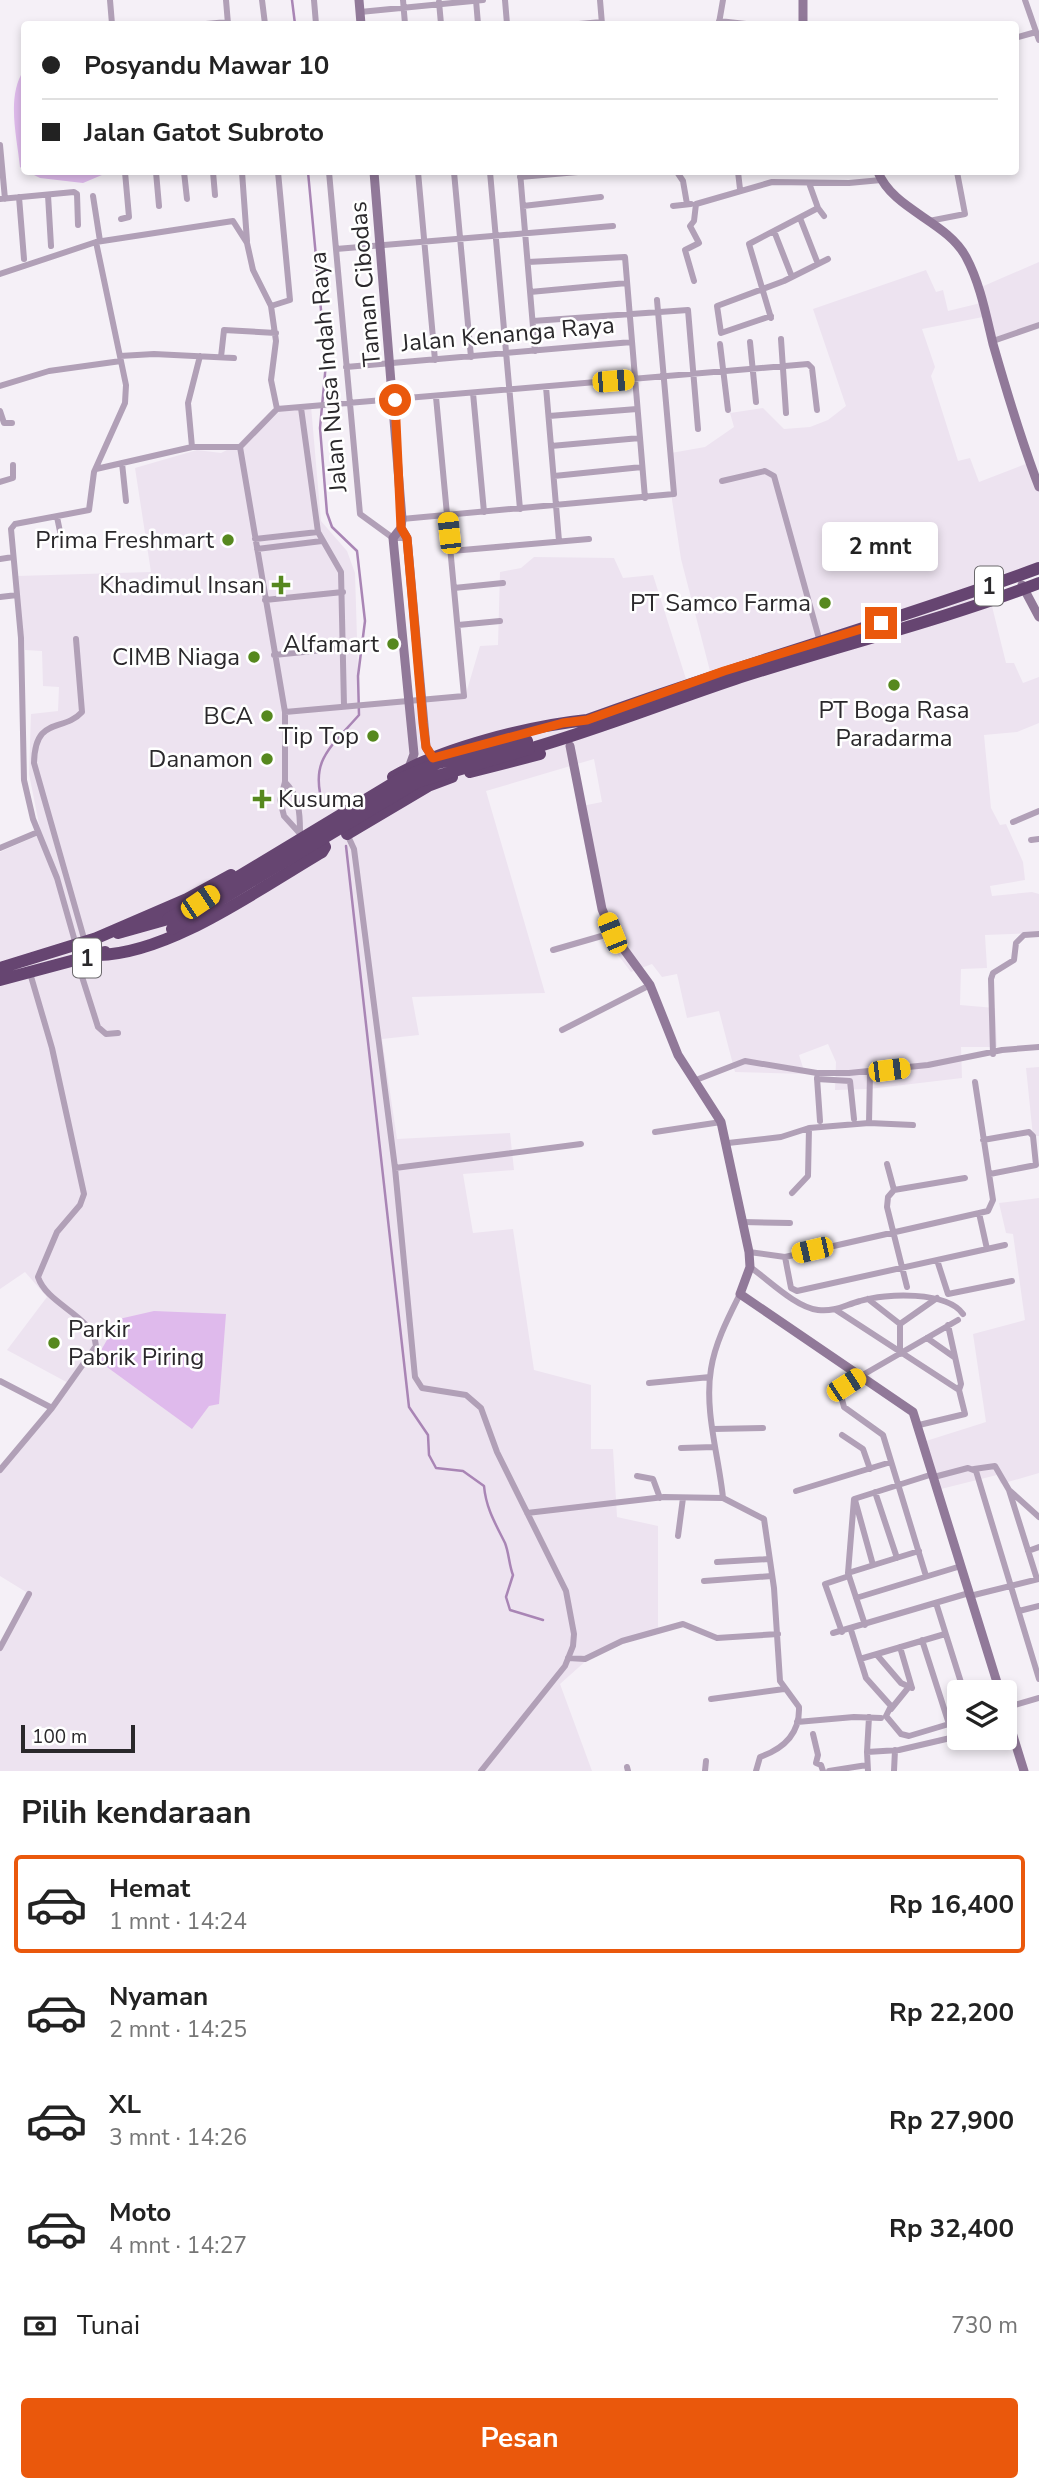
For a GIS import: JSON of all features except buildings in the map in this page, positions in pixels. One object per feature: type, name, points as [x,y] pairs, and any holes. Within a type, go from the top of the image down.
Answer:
[{"type":"highway","name":"1","points":[[588,726],[724,671],[820,642],[1039,568]]},
{"type":"highway","name":"1","points":[[0,980],[98,955],[170,924],[417,782],[1039,583]]},
{"type":"highway","points":[[84,942],[187,899],[409,768],[433,758],[563,723],[588,726]]},
{"type":"highway","points":[[339,811],[331,822],[340,832],[443,780],[570,746],[588,726]]},
{"type":"highway","points":[[98,955],[127,953],[196,924],[324,850],[320,838]]},
{"type":"highway","name":"1","points":[[0,968],[84,942],[170,924]]},
{"type":"street","points":[[110,0],[112,21]]},
{"type":"street","points":[[226,0],[228,21]]},
{"type":"street","points":[[262,0],[264,21]]},
{"type":"street","points":[[314,0],[316,21]]},
{"type":"street","points":[[359,0],[361,21]]},
{"type":"street","points":[[476,0],[478,21]]},
{"type":"street","points":[[360,12],[403,4],[483,0]]},
{"type":"street","points":[[505,0],[507,21]]},
{"type":"street","points":[[600,0],[602,21]]},
{"type":"street","points":[[719,21],[723,0]]},
{"type":"street","points":[[803,0],[803,21]]},
{"type":"street","points":[[1025,0],[1039,40]]},
{"type":"street","points":[[439,2],[441,21]]},
{"type":"street","points":[[1019,37],[1036,32]]},
{"type":"street","points":[[0,145],[2,199],[76,193],[78,225]]},
{"type":"street","points":[[121,219],[129,217],[125,175]]},
{"type":"street","points":[[156,175],[159,206]]},
{"type":"street","points":[[184,175],[187,199]]},
{"type":"street","points":[[213,175],[215,195]]},
{"type":"street","points":[[242,175],[247,243],[253,270],[271,306],[276,333],[271,380],[277,409]]},
{"type":"street","points":[[271,306],[290,300],[278,175]]},
{"type":"street","name":"Jalan Nusa Indah Raya","points":[[329,175],[360,514],[393,538]]},
{"type":"street","name":"Taman Cibodas","points":[[374,175],[395,400],[402,523]]},
{"type":"street","points":[[418,175],[435,360]]},
{"type":"street","points":[[454,175],[471,357]]},
{"type":"street","points":[[491,175],[520,509]]},
{"type":"street","points":[[520,175],[536,351]]},
{"type":"street","points":[[679,175],[683,181],[687,204]]},
{"type":"street","points":[[738,175],[740,189]]},
{"type":"street","points":[[929,221],[965,214],[958,175]]},
{"type":"street","points":[[673,206],[696,204],[740,189],[772,182],[809,183],[879,176],[965,256],[985,309],[1018,431],[1039,487]]},
{"type":"street","points":[[809,183],[818,208],[824,216]]},
{"type":"street","points":[[48,195],[51,246]]},
{"type":"street","points":[[84,942],[38,832],[24,780],[24,713],[12,526],[89,510],[96,469],[127,396],[98,241],[93,196]]},
{"type":"street","points":[[19,197],[24,259]]},
{"type":"street","points":[[523,206],[601,197]]},
{"type":"street","points":[[694,281],[685,250],[699,243],[690,227],[696,204]]},
{"type":"street","points":[[818,208],[749,244],[762,289],[771,318],[720,331],[719,303],[762,289],[792,277],[828,259]]},
{"type":"street","points":[[800,219],[818,264]]},
{"type":"street","points":[[0,274],[98,241],[233,221],[247,243]]},
{"type":"street","points":[[336,249],[613,226]]},
{"type":"street","points":[[774,231],[792,277]]},
{"type":"street","points":[[528,262],[623,255],[645,498]]},
{"type":"street","points":[[530,292],[627,283]]},
{"type":"street","points":[[409,768],[414,754],[393,538],[402,523],[447,515],[675,494],[657,300]]},
{"type":"street","points":[[533,321],[658,310],[689,311],[698,429]]},
{"type":"street","points":[[993,341],[1039,325]]},
{"type":"street","points":[[221,357],[223,330],[276,333]]},
{"type":"street","points":[[781,339],[786,413]]},
{"type":"street","name":"Jalan Kenanga Raya","points":[[346,367],[632,342]]},
{"type":"street","points":[[750,342],[756,402]]},
{"type":"street","points":[[720,344],[728,410]]},
{"type":"street","points":[[192,447],[188,403],[200,356]]},
{"type":"street","points":[[0,386],[49,371],[120,358],[234,358]]},
{"type":"street","points":[[96,469],[192,447],[240,447],[277,409],[331,407],[753,369],[811,365],[817,410]]},
{"type":"street","points":[[546,387],[559,541]]},
{"type":"street","points":[[473,393],[484,512]]},
{"type":"street","points":[[285,712],[464,696],[436,397]]},
{"type":"street","points":[[300,408],[318,532],[337,559],[343,592],[343,648],[348,706]]},
{"type":"street","points":[[548,416],[637,409]]},
{"type":"street","points":[[0,411],[5,424],[12,422]]},
{"type":"street","points":[[551,446],[640,438]]},
{"type":"street","points":[[240,447],[285,712],[285,782],[281,800],[284,816],[311,841],[340,832],[354,849],[395,1168],[415,1377],[427,1391],[466,1395],[477,1402],[497,1452],[558,1572],[571,1609],[574,1642],[568,1658],[481,1771]]},
{"type":"street","points":[[121,463],[126,501]]},
{"type":"street","points":[[0,482],[14,477],[13,465]]},
{"type":"street","points":[[554,476],[642,467]]},
{"type":"street","points":[[722,481],[765,471],[774,476],[820,642]]},
{"type":"street","points":[[57,517],[63,546]]},
{"type":"street","points":[[402,523],[407,538],[419,698],[426,747],[433,758]]},
{"type":"street","points":[[255,539],[318,532]]},
{"type":"street","points":[[393,538],[407,538]]},
{"type":"street","points":[[451,551],[589,539]]},
{"type":"street","points":[[257,549],[322,541]]},
{"type":"street","points":[[0,559],[13,557]]},
{"type":"street","points":[[1018,576],[1039,617]]},
{"type":"street","points":[[454,588],[503,583]]},
{"type":"street","points":[[265,600],[343,592]]},
{"type":"street","points":[[0,597],[17,595]]},
{"type":"street","points":[[458,625],[500,621]]},
{"type":"street","points":[[76,639],[82,712],[44,732],[34,750],[34,762],[84,942]]},
{"type":"street","points":[[274,655],[343,648]]},
{"type":"street","points":[[570,746],[596,884],[612,933],[650,985],[678,1055],[721,1122],[728,1143],[750,1267],[719,1338],[710,1377],[713,1429],[723,1498]]},
{"type":"street","points":[[285,782],[294,792],[300,811],[300,833]]},
{"type":"street","points":[[1013,822],[1039,811]]},
{"type":"street","points":[[0,848],[38,832]]},
{"type":"street","points":[[1031,840],[1039,839]]},
{"type":"street","points":[[553,950],[612,933]]},
{"type":"street","points":[[993,1054],[993,973],[1014,960],[1016,943],[1024,935],[1039,934]]},
{"type":"street","points":[[77,961],[98,1027],[106,1034],[118,1033]]},
{"type":"street","points":[[0,1470],[52,1408],[94,1351],[96,1342],[88,1329],[46,1291],[38,1277],[57,1232],[80,1205],[84,1194],[52,1048],[30,973]]},
{"type":"street","points":[[562,1030],[650,985]]},
{"type":"street","points":[[817,1076],[870,1072],[1039,1047]]},
{"type":"street","points":[[696,1080],[745,1061],[850,1081],[854,1119]]},
{"type":"street","points":[[869,1123],[870,1072]]},
{"type":"street","points":[[817,1076],[820,1121]]},
{"type":"street","points":[[749,1252],[785,1257],[893,1230],[979,1213],[992,1205],[990,1174],[975,1083]]},
{"type":"street","points":[[655,1132],[721,1122]]},
{"type":"street","points":[[728,1143],[776,1138],[809,1128],[869,1123],[913,1125]]},
{"type":"street","points":[[792,1193],[808,1176],[809,1128]]},
{"type":"street","points":[[984,1140],[1029,1132],[1033,1136],[1036,1165],[990,1174]]},
{"type":"street","points":[[395,1168],[581,1144]]},
{"type":"street","points":[[887,1164],[894,1190],[887,1202],[907,1287]]},
{"type":"street","points":[[894,1190],[965,1178]]},
{"type":"street","points":[[979,1213],[987,1249]]},
{"type":"street","points":[[743,1222],[790,1223]]},
{"type":"street","points":[[785,1257],[791,1288],[797,1291],[1005,1245]]},
{"type":"street","points":[[937,1260],[948,1294],[1012,1281]]},
{"type":"street","points":[[750,1267],[807,1306],[836,1310],[959,1390]]},
{"type":"street","points":[[740,1294],[908,1407],[919,1425],[997,1680]]},
{"type":"street","points":[[836,1310],[868,1299],[937,1298],[955,1305],[964,1314]]},
{"type":"street","points":[[900,1324],[937,1298]]},
{"type":"street","points":[[868,1299],[900,1324]]},
{"type":"street","points":[[926,1576],[883,1434],[843,1405],[841,1389],[958,1320]]},
{"type":"street","points":[[900,1324],[900,1354]]},
{"type":"street","points":[[919,1425],[965,1414],[948,1325]]},
{"type":"street","points":[[927,1338],[954,1357]]},
{"type":"street","points":[[649,1383],[710,1377]]},
{"type":"street","points":[[0,1381],[52,1408]]},
{"type":"street","points":[[713,1429],[763,1428]]},
{"type":"street","points":[[842,1435],[863,1449],[870,1469]]},
{"type":"street","points":[[681,1448],[715,1447]]},
{"type":"street","points":[[796,1491],[891,1462]]},
{"type":"street","points":[[833,1633],[851,1630],[936,1603],[1038,1579],[1009,1490],[995,1466],[934,1476],[854,1500]]},
{"type":"street","points":[[974,1469],[1039,1679]]},
{"type":"street","points":[[637,1476],[653,1479],[660,1498]]},
{"type":"street","points":[[1009,1490],[1039,1517]]},
{"type":"street","points":[[875,1492],[897,1558]]},
{"type":"street","points":[[527,1513],[660,1498],[723,1498],[764,1519],[778,1634],[780,1681],[799,1707],[797,1722],[784,1746],[760,1757],[755,1771]]},
{"type":"street","points":[[678,1536],[683,1498]]},
{"type":"street","points":[[854,1500],[873,1565]]},
{"type":"street","points":[[854,1500],[849,1574],[865,1625]]},
{"type":"street","points":[[1028,1551],[1039,1548]]},
{"type":"street","points":[[842,1632],[825,1584],[919,1551]]},
{"type":"street","points":[[717,1562],[769,1559]]},
{"type":"street","points":[[856,1598],[961,1566]]},
{"type":"street","points":[[704,1581],[772,1576]]},
{"type":"street","points":[[0,1648],[29,1594]]},
{"type":"street","points":[[936,1603],[960,1680]]},
{"type":"street","points":[[1019,1611],[1039,1606]]},
{"type":"street","points":[[568,1658],[585,1659],[622,1641],[683,1623],[709,1637],[778,1634]]},
{"type":"street","points":[[851,1630],[866,1678],[891,1709]]},
{"type":"street","points":[[860,1660],[945,1634]]},
{"type":"street","points":[[867,1752],[895,1751],[946,1738],[946,1725],[922,1640]]},
{"type":"street","points":[[900,1647],[910,1688]]},
{"type":"street","points":[[877,1655],[910,1688]]},
{"type":"street","points":[[910,1688],[886,1716],[904,1736],[946,1725]]},
{"type":"street","points":[[711,1699],[784,1689]]},
{"type":"street","points":[[1017,1704],[1039,1698]]},
{"type":"street","points":[[830,1771],[868,1768],[869,1717]]},
{"type":"street","points":[[797,1722],[881,1718]]},
{"type":"street","points":[[813,1734],[818,1755],[816,1763],[821,1765],[823,1771]]},
{"type":"street","points":[[1016,1750],[1024,1771]]},
{"type":"street","points":[[894,1771],[895,1751]]},
{"type":"street","points":[[705,1771],[706,1761]]},
{"type":"shaded area","points":[[21,76],[21,168],[14,104]]},
{"type":"shaded area","points":[[34,175],[102,175],[83,183]]},
{"type":"shaded area","points":[[1039,262],[1039,322],[994,338],[988,316],[922,329],[935,367],[931,376],[958,461],[970,458],[979,482],[1028,463],[1039,492],[1039,566],[987,586],[1006,663],[1014,663],[1023,683],[1039,677],[1039,723],[1017,732],[984,735],[991,808],[1000,825],[1006,824],[1023,862],[1025,880],[990,886],[992,896],[1032,892],[1039,894],[1039,933],[985,935],[987,968],[961,969],[960,1005],[995,1008],[997,1047],[961,1047],[962,1078],[869,1089],[835,1090],[836,1062],[828,1044],[799,1055],[805,1074],[735,1072],[719,1011],[687,1018],[677,974],[662,977],[652,964],[631,972],[611,946],[599,914],[577,807],[602,802],[594,759],[486,791],[545,993],[412,997],[419,1035],[382,1039],[397,1139],[510,1133],[514,1170],[463,1174],[473,1233],[513,1229],[534,1370],[591,1385],[591,1449],[613,1449],[617,1517],[658,1526],[658,1629],[588,1659],[560,1684],[592,1771],[0,1771],[0,1651],[31,1595],[0,1576],[0,1473],[72,1385],[7,1350],[47,1297],[25,1272],[0,1289],[0,852],[41,834],[29,774],[31,714],[58,711],[59,687],[43,686],[42,651],[25,650],[17,576],[151,572],[135,468],[197,450],[221,453],[237,445],[273,409],[311,406],[321,521],[347,551],[355,573],[359,704],[465,697],[480,646],[498,645],[500,572],[521,568],[534,557],[614,558],[623,578],[653,575],[686,679],[710,671],[681,559],[672,500],[671,453],[705,447],[734,427],[730,413],[763,408],[784,429],[810,427],[828,420],[846,406],[813,309],[926,270],[936,292],[943,290],[948,311],[985,302],[979,288]]},
{"type":"shaded area","points":[[1039,1067],[1039,1136],[1033,1136],[1026,1068]]},
{"type":"shaded area","points":[[1039,1198],[1039,1473],[1001,1484],[997,1475],[941,1489],[926,1441],[986,1422],[973,1334],[1025,1320],[1013,1234],[1006,1233],[999,1203]]},
{"type":"shaded area","points":[[154,1311],[226,1314],[219,1404],[209,1406],[192,1429],[96,1359],[119,1319]]},
{"type":"waterway","points":[[292,0],[295,21]]},
{"type":"waterway","points":[[308,175],[326,363],[320,428],[327,513],[332,527],[357,551],[365,621],[358,676],[359,715],[331,747],[320,767],[320,792],[324,808]]},
{"type":"waterway","points":[[346,846],[409,1407],[428,1435],[429,1455],[436,1468],[463,1471],[484,1486],[513,1575],[506,1597],[510,1610],[543,1620]]},
{"type":"place","name":"Prima Freshmart","points":[[228,540]]},
{"type":"place","name":"Khadimul Insan","points":[[281,585]]},
{"type":"place","name":"PT Samco Farma","points":[[825,603]]},
{"type":"place","name":"Alfamart","points":[[393,644]]},
{"type":"place","name":"CIMB Niaga","points":[[254,657]]},
{"type":"place","name":"PT Boga Rasa Paradarma","points":[[894,685]]},
{"type":"place","name":"BCA","points":[[267,716]]},
{"type":"place","name":"Tip Top","points":[[373,736]]},
{"type":"place","name":"Danamon","points":[[267,759]]},
{"type":"place","name":"Kusuma","points":[[262,799]]},
{"type":"place","name":"Parkir Pabrik Piring","points":[[54,1343]]},
{"type":"route","points":[[395,400],[401,528],[407,538],[419,698],[426,747],[433,758],[563,723],[587,720],[724,671],[881,623]]}]
